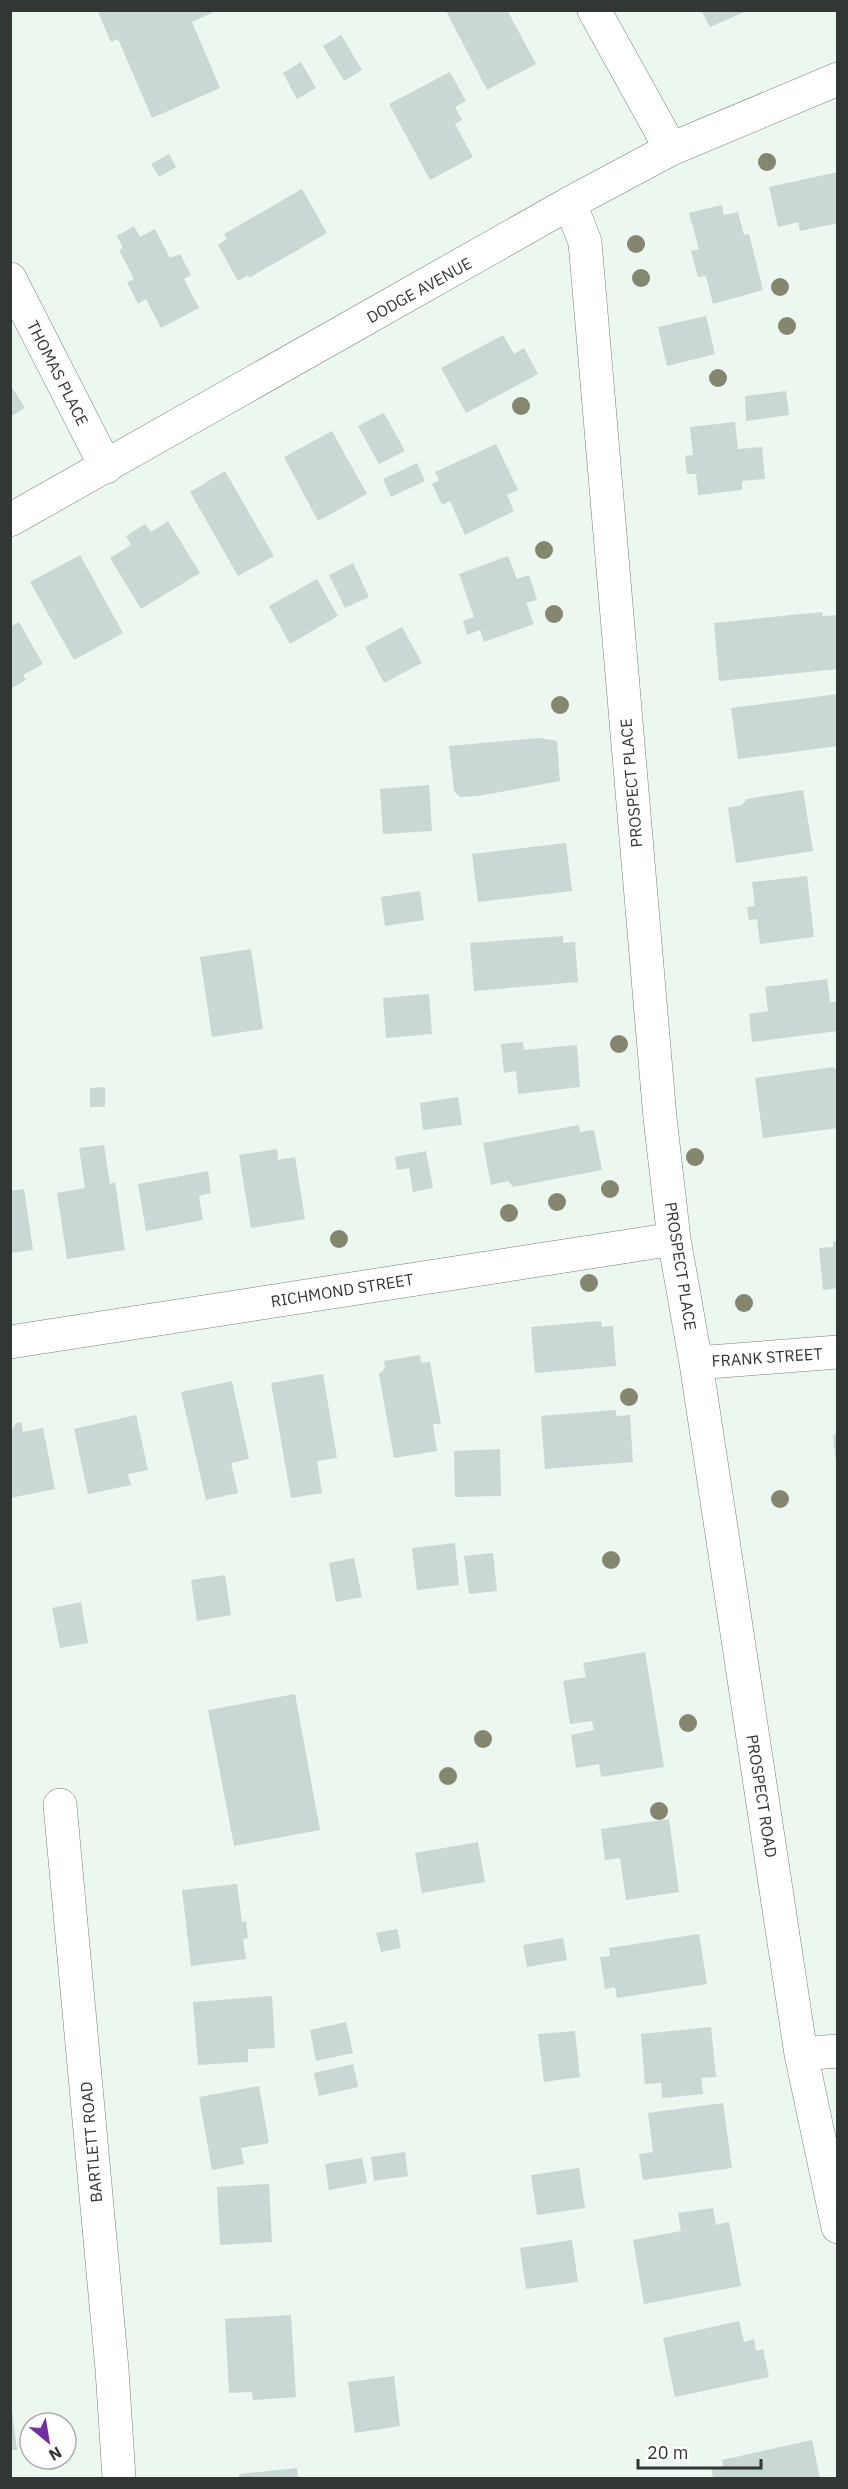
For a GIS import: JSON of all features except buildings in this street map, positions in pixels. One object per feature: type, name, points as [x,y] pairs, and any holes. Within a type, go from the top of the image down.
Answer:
[{"type":"street","points":[[594,10],[671,149]]},
{"type":"street","name":"DODGE AVENUE","points":[[10,520],[570,203],[671,149],[837,79]]},
{"type":"street","name":"PROSPECT PLACE","points":[[570,203],[585,242],[660,1118],[674,1239],[696,1363]]},
{"type":"street","name":"THOMAS PLACE","points":[[10,279],[106,467]]},
{"type":"street","name":"RICHMOND STREET","points":[[10,1342],[674,1239]]},
{"type":"street","name":"FRANK STREET","points":[[696,1363],[837,1352]]},
{"type":"street","name":"PROSPECT ROAD","points":[[696,1363],[801,2054],[837,2227]]},
{"type":"street","name":"BARTLETT ROAD","points":[[60,1805],[112,2368],[119,2478]]},
{"type":"street","points":[[801,2054],[837,2051]]}]
